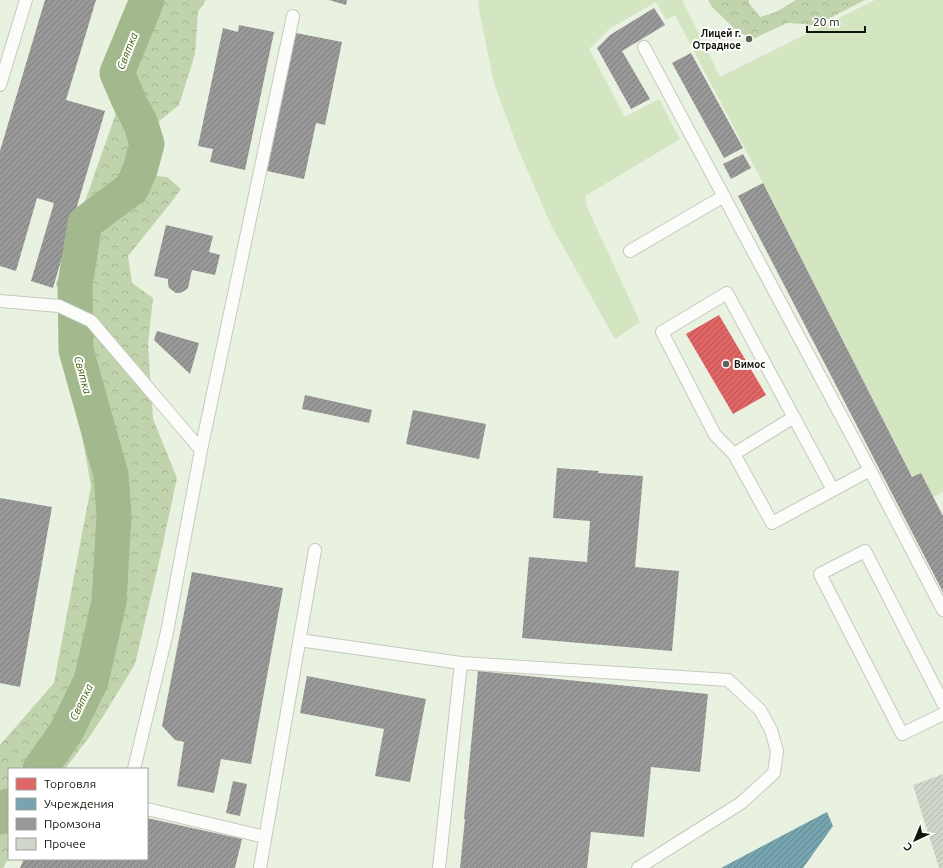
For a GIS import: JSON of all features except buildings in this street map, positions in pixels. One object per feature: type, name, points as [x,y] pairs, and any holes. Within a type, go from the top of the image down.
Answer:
[{"type":"lane","points":[[0,85],[26,0]]},
{"type":"lane","points":[[134,768],[167,632],[201,450],[293,16]]},
{"type":"lane","points":[[644,47],[943,610]]},
{"type":"lane","points":[[630,251],[724,196]]},
{"type":"lane","points":[[833,490],[727,293],[662,332],[715,435],[734,454],[772,523],[870,470]]},
{"type":"lane","points":[[0,301],[59,306],[91,321],[201,450]]},
{"type":"lane","points":[[734,454],[794,417]]},
{"type":"lane","points":[[260,868],[315,550]]},
{"type":"lane","points":[[943,703],[865,551],[820,574],[902,734],[943,714]]},
{"type":"lane","points":[[299,640],[461,663],[728,680],[760,710],[771,730],[777,751],[774,773],[741,803],[638,868]]},
{"type":"lane","points":[[439,868],[461,663]]},
{"type":"lane","points":[[148,809],[265,837]]},
{"type":"green space","points":[[129,0],[206,0],[198,12],[195,54],[179,105],[153,126],[153,176],[167,177],[181,189],[128,256],[132,283],[153,298],[148,344],[153,419],[177,478],[135,664],[104,715],[66,768],[8,768],[8,859],[3,868],[0,868],[0,745],[54,683],[91,486],[59,306],[61,295],[56,284],[116,113],[107,67]]},
{"type":"green space","points":[[478,0],[682,0],[720,77],[875,0],[943,0],[943,492],[933,497],[921,473],[912,477],[763,183],[675,15],[666,20],[656,2],[609,29],[589,49],[625,117],[659,99],[680,139],[585,196],[587,207],[640,322],[615,339],[551,225],[517,146],[494,83]]},
{"type":"green space","points":[[708,0],[749,0],[749,3],[760,17],[776,12],[796,0],[865,0],[814,26],[787,23],[753,39],[737,31],[712,7]]},
{"type":"waterway","name":"Святка","points":[[41,768],[66,732],[91,681],[109,602],[114,515],[111,475],[76,350],[75,285],[85,223],[132,188],[140,170],[147,144],[141,124],[117,73],[147,0]]},
{"type":"waterway","name":"Святка","points":[[0,817],[8,807]]},
{"type":"place","name":"Лицей г. Отрадное","points":[[749,39]]},
{"type":"place","name":"Вимос","points":[[726,364]]}]
